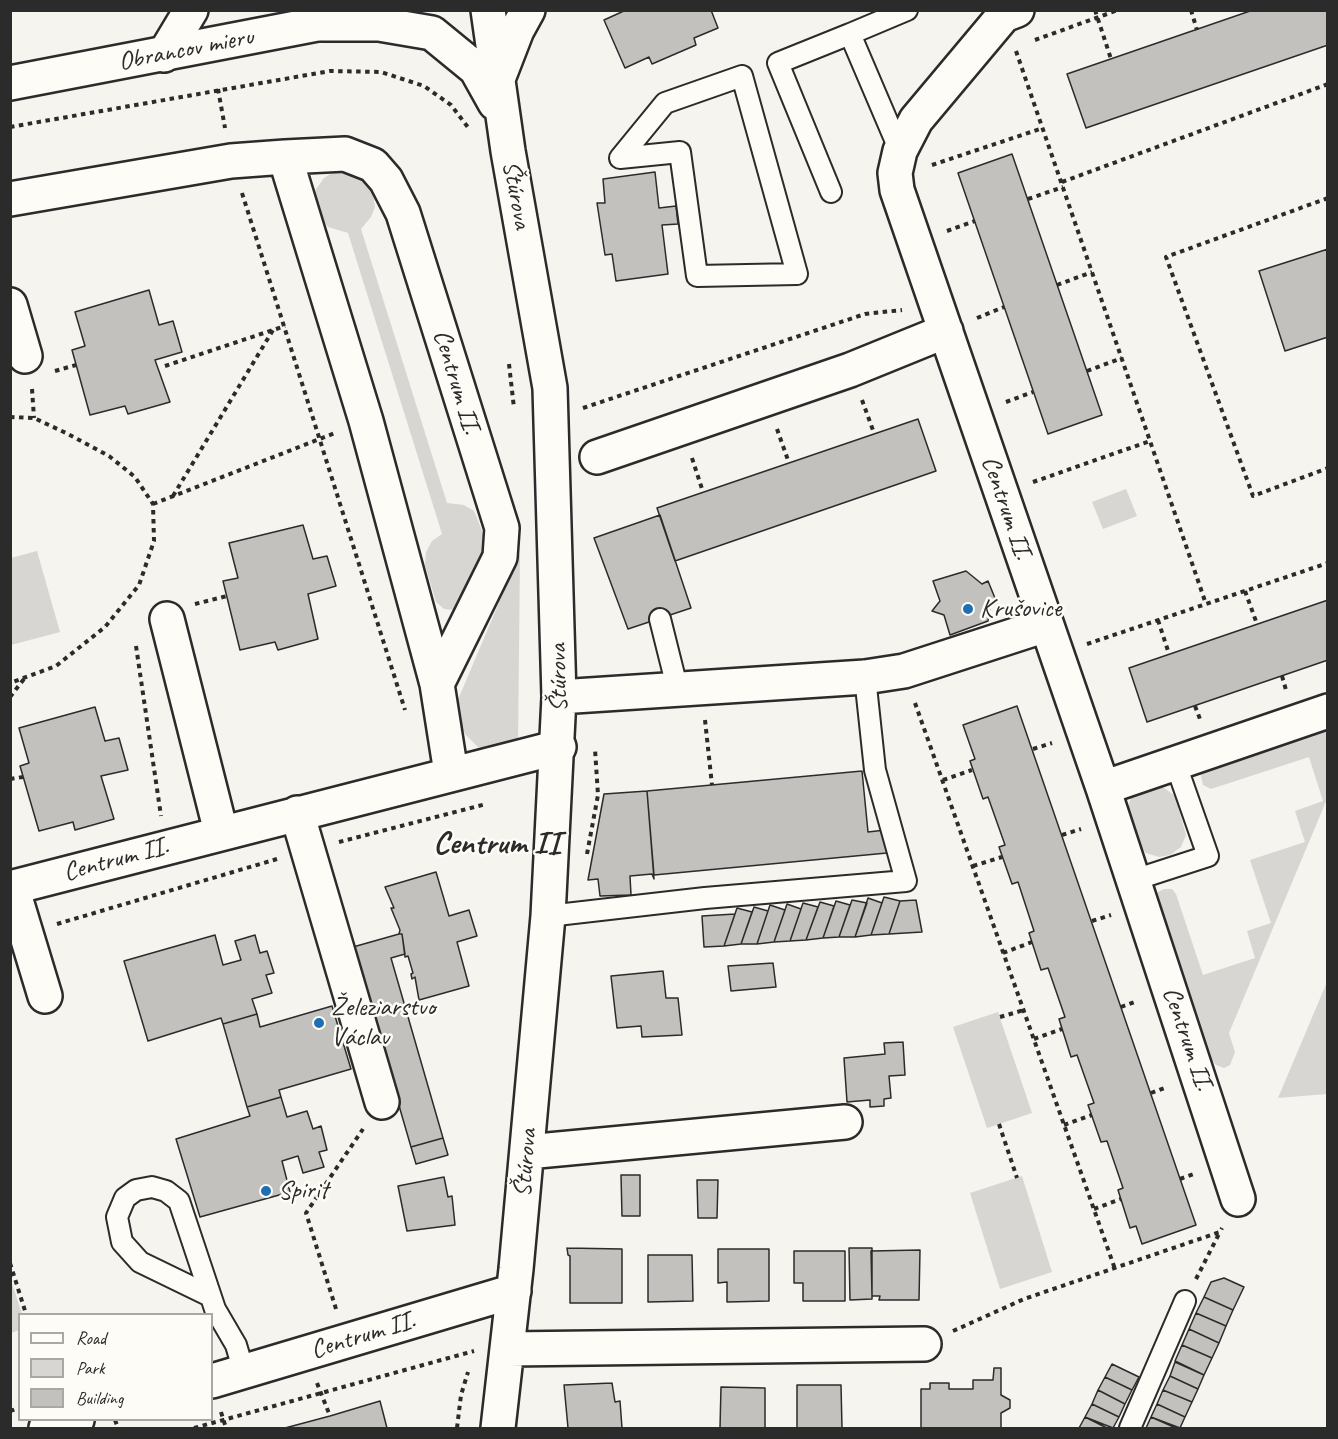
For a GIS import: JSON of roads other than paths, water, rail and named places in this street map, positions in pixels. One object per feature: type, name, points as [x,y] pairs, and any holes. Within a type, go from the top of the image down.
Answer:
[{"type":"street","points":[[164,55],[190,10]]},
{"type":"street","name":"Obrancov mieru","points":[[10,83],[318,24],[360,10]]},
{"type":"street","name":"Štúrova","points":[[488,10],[503,117],[550,388],[559,697],[559,747],[548,916],[514,1291],[498,1428]]},
{"type":"street","points":[[498,81],[517,30],[528,10]]},
{"type":"street","name":"Centrum II.","points":[[1010,13],[916,120],[910,160],[895,173],[897,190],[1103,788],[1239,1198]]},
{"type":"street","points":[[318,24],[380,24],[432,33],[476,69],[503,117]]},
{"type":"street","name":"Centrum II.","points":[[10,199],[231,161],[345,154],[373,165],[386,180],[403,213],[502,528],[500,557],[437,684]]},
{"type":"street","points":[[285,157],[366,421],[437,684],[451,772]]},
{"type":"street","points":[[10,305],[25,356]]},
{"type":"street","points":[[597,458],[850,370],[946,331]]},
{"type":"street","points":[[167,619],[221,832]]},
{"type":"street","points":[[559,697],[678,691],[904,671],[1046,625]]},
{"type":"street","points":[[1103,788],[1328,711]]},
{"type":"street","name":"Centrum II.","points":[[11,887],[451,772],[559,747]]},
{"type":"street","points":[[297,813],[382,1102]]},
{"type":"street","points":[[11,887],[45,996]]},
{"type":"street","points":[[527,1152],[845,1122]]},
{"type":"street","name":"Centrum II.","points":[[213,1381],[514,1291]]},
{"type":"street","points":[[508,1345],[924,1344]]},
{"type":"street","points":[[46,1428],[70,1421]]},
{"type":"lane","points":[[831,192],[778,63],[908,10]]},
{"type":"lane","points":[[850,34],[910,160]]},
{"type":"lane","points":[[742,76],[797,274],[697,276],[680,152],[620,158],[665,103],[742,76]]},
{"type":"lane","points":[[660,619],[678,691]]},
{"type":"lane","points":[[548,916],[705,898],[906,881],[874,770],[865,676]]},
{"type":"lane","points":[[1134,880],[1208,856],[1175,762]]},
{"type":"lane","points":[[210,1296],[140,1262],[122,1242],[117,1217],[125,1198],[136,1190],[152,1187],[166,1191],[179,1201],[210,1296],[236,1346],[244,1372]]},
{"type":"lane","points":[[1130,1428],[1185,1301]]},
{"type":"place","name":"Krušovice","points":[[968,609]]},
{"type":"place","name":"Železiarstvo Václav","points":[[319,1023]]},
{"type":"place","name":"Spirit","points":[[266,1191]]},
{"type":"district","name":"Centrum II","points":[[497,845]]}]
